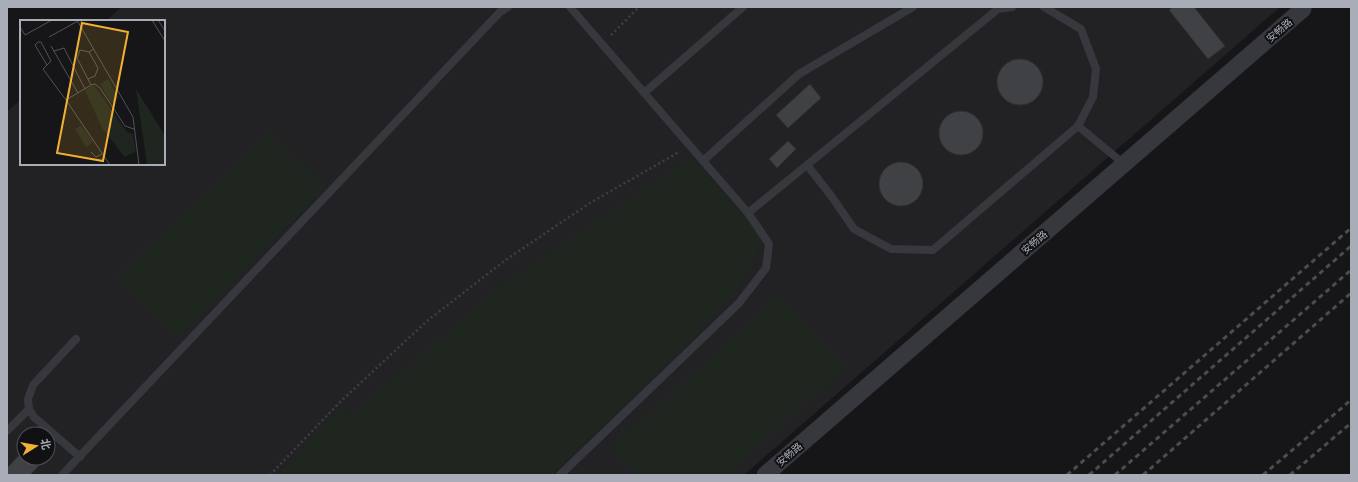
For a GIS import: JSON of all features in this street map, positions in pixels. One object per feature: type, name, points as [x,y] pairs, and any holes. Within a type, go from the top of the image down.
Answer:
[{"type":"street","name":"安畅路","points":[[765,475],[1305,8]]},
{"type":"lane","points":[[62,475],[500,12],[508,7]]},
{"type":"lane","points":[[560,475],[739,303],[766,268],[769,244],[748,213],[570,7]]},
{"type":"lane","points":[[644,93],[743,7]]},
{"type":"lane","points":[[703,160],[799,74],[913,7]]},
{"type":"lane","points":[[748,213],[998,9],[1012,7]]},
{"type":"lane","points":[[807,165],[832,197],[854,229],[891,249],[933,250],[1078,126],[1093,97],[1096,69],[1081,30],[1044,7]]},
{"type":"lane","points":[[1078,126],[1124,164]]},
{"type":"lane","points":[[76,339],[33,385],[28,399],[29,408],[34,417],[80,457]]},
{"type":"lane","points":[[7,431],[29,408]]},
{"type":"path","points":[[602,44],[639,7]]},
{"type":"path","points":[[270,475],[340,402],[427,321],[507,259],[590,204],[690,146]]},
{"type":"shaded area","points":[[121,7],[1280,7],[744,475],[7,475],[7,112],[20,100],[20,165],[165,165],[165,20],[107,20]]},
{"type":"shaded area","points":[[270,133],[326,187],[177,338],[116,278]]},
{"type":"shaded area","points":[[692,158],[753,227],[762,243],[740,285],[693,339],[551,475],[278,475],[339,407],[350,417],[495,291]]},
{"type":"shaded area","points":[[780,295],[845,368],[726,475],[637,475],[612,447]]},
{"type":"building","points":[[1173,7],[1194,7],[1225,46],[1208,59],[1169,10]]},
{"type":"building","points":[[1016,59],[1024,59],[1033,63],[1039,69],[1043,82],[1039,95],[1033,101],[1024,105],[1016,105],[1007,101],[1001,95],[997,86],[997,78],[1001,69],[1007,63]]},
{"type":"building","points":[[810,84],[821,98],[788,128],[776,115]]},
{"type":"building","points":[[961,111],[973,115],[979,121],[983,133],[979,145],[973,151],[961,155],[949,151],[943,145],[939,133],[943,121],[949,115]]},
{"type":"building","points":[[788,141],[796,149],[777,168],[769,159]]},
{"type":"building","points":[[901,162],[913,166],[919,172],[923,184],[919,196],[913,202],[901,206],[889,202],[883,196],[879,184],[883,172],[889,166]]},
{"type":"building","points":[[16,458],[16,466],[38,466],[30,475],[7,475],[7,468]]},
{"type":"railway","points":[[1067,475],[1351,228]]},
{"type":"railway","points":[[1089,475],[1351,246]]},
{"type":"railway","points":[[1115,475],[1351,270]]},
{"type":"railway","points":[[1143,475],[1351,293]]},
{"type":"railway","points":[[1263,475],[1351,400]]},
{"type":"railway","points":[[1290,475],[1351,423]]}]
